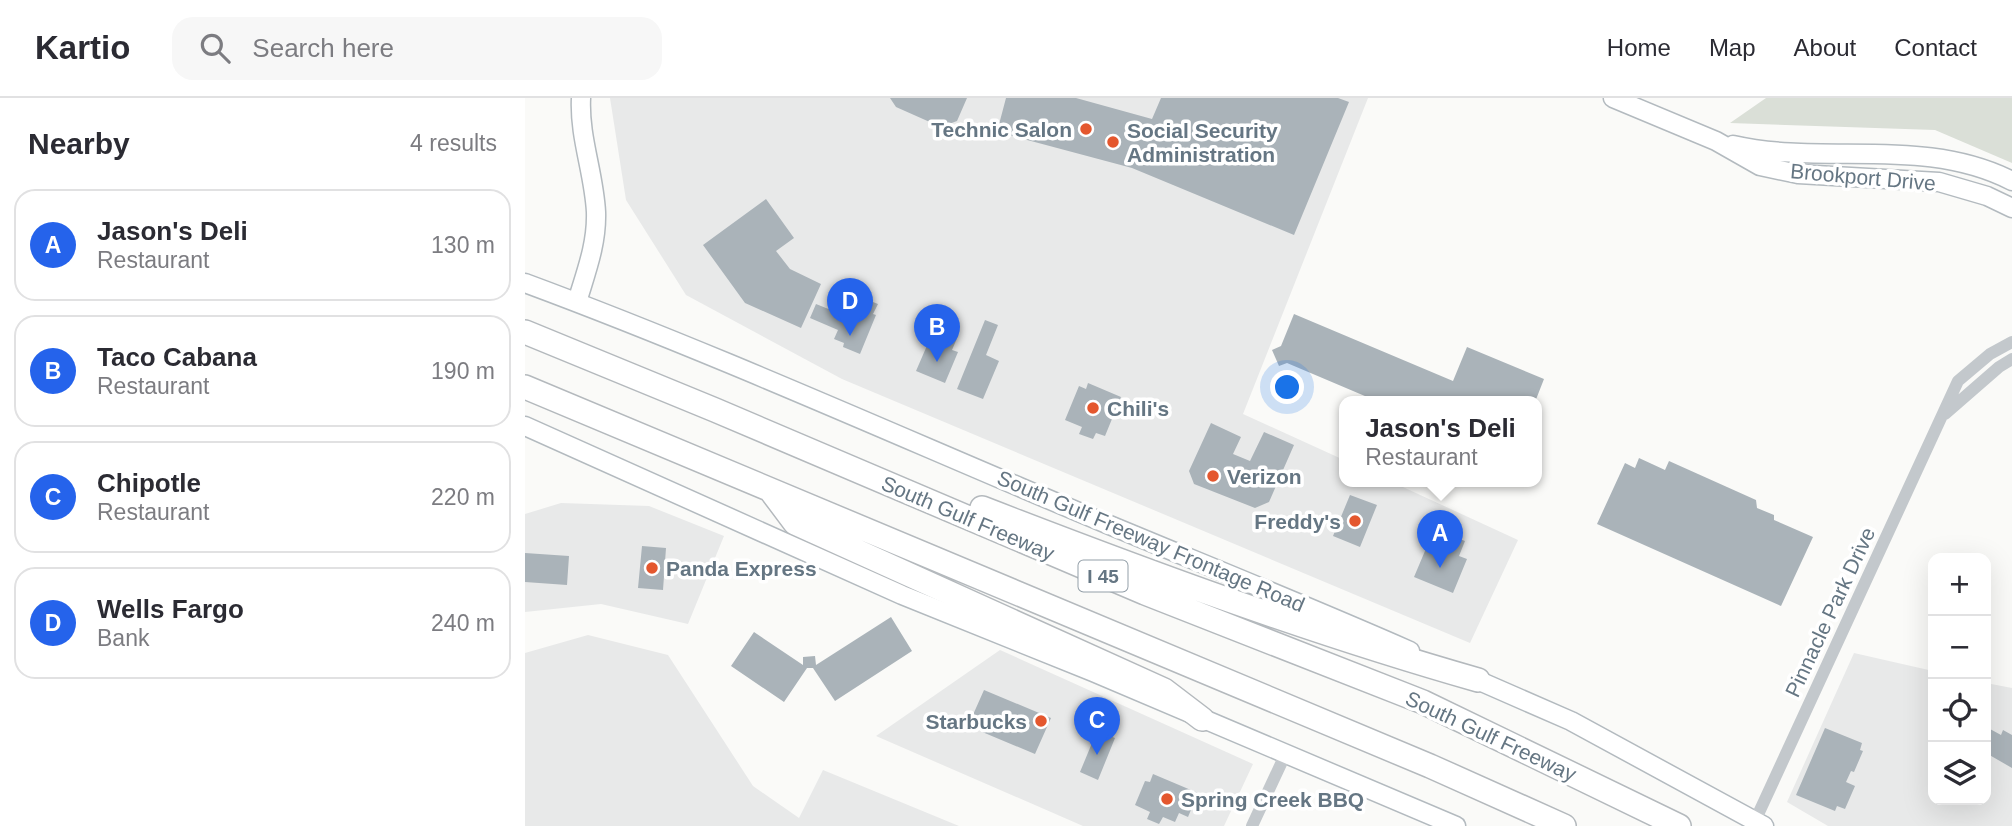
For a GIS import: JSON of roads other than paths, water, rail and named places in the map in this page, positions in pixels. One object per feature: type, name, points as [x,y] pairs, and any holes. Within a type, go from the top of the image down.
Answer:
[{"type":"highway","name":"South Gulf Freeway","points":[[525,331],[1145,593],[1423,702],[1679,826]]},
{"type":"highway","name":"I 45","points":[[525,387],[1430,766],[1564,826]]},
{"type":"highway","points":[[819,454],[944,493],[1159,575],[1369,649],[1478,680]]},
{"type":"highway","points":[[769,489],[795,523],[1164,690],[1202,719]]},
{"type":"main road","points":[[577,302],[594,251],[596,212],[583,132],[582,98]]},
{"type":"main road","name":"Brookport Drive","points":[[1613,98],[1716,141],[1760,166],[1798,174],[1939,182],[1987,196],[2012,208]]},
{"type":"main road","name":"Brookport Drive","points":[[1716,141],[1800,155],[1863,153],[1960,160],[2012,181]]},
{"type":"main road","name":"South Gulf Freeway Frontage Road","points":[[525,283],[899,434],[1478,680],[1571,721],[1759,823]]},
{"type":"main road","points":[[525,426],[892,591],[1093,672],[1456,826]]},
{"type":"street","name":"Pinnacle Park Drive","points":[[1759,823],[1958,381],[1990,354],[2012,342]]},
{"type":"street","name":"Pinnacle Park Drive","points":[[1940,418],[2012,359]]},
{"type":"street","points":[[1252,826],[1286,753]]},
{"type":"place","name":"Technic Salon","points":[[1086,129]]},
{"type":"place","name":"Social Security Administration","points":[[1113,142]]},
{"type":"place","name":"Wells Fargo","points":[[850,336]]},
{"type":"place","name":"Taco Cabana","points":[[937,362]]},
{"type":"place","name":"Chili's","points":[[1093,408]]},
{"type":"place","name":"Verizon","points":[[1213,476]]},
{"type":"place","name":"Freddy's","points":[[1355,521]]},
{"type":"place","name":"Panda Express","points":[[652,568]]},
{"type":"place","name":"Jason's Deli","points":[[1440,568]]},
{"type":"place","name":"Starbucks","points":[[1041,721]]},
{"type":"place","name":"Chipotle","points":[[1097,755]]},
{"type":"place","name":"Spring Creek BBQ","points":[[1167,799]]}]
